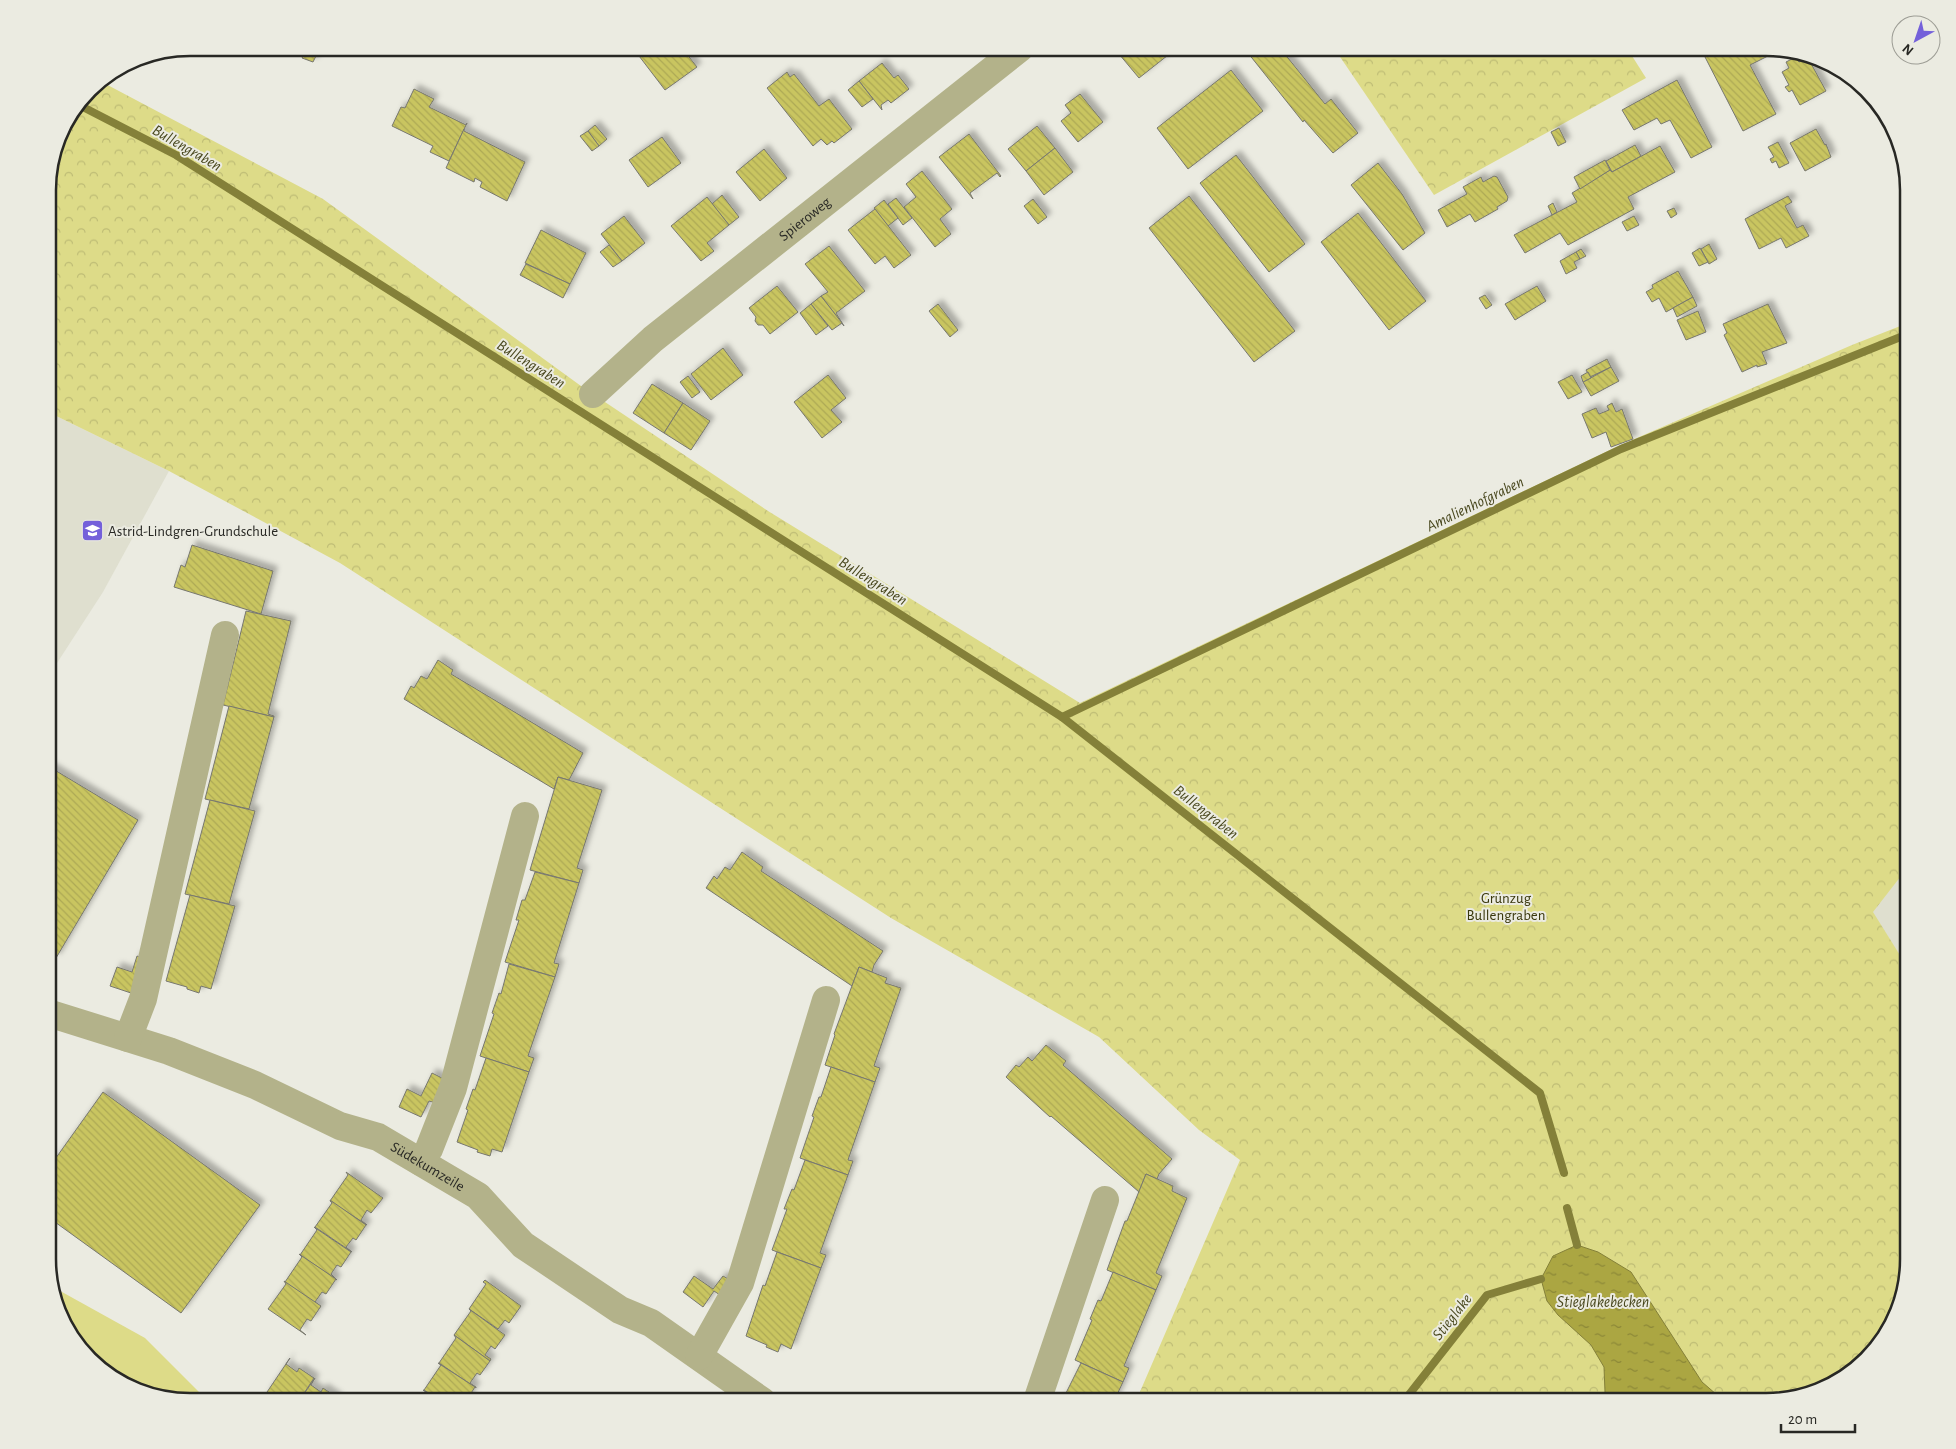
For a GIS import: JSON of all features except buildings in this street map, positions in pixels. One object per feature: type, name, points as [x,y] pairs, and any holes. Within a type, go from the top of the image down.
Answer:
[{"type":"street","name":"Spieroweg","points":[[593,394],[653,339],[1010,56]]},
{"type":"street","points":[[128,1038],[143,999],[225,635]]},
{"type":"street","points":[[421,1162],[429,1149],[453,1088],[525,816]]},
{"type":"street","points":[[699,1356],[740,1283],[826,1000]]},
{"type":"street","name":"Südekumzeile","points":[[57,1018],[169,1051],[213,1068],[340,1126],[378,1137],[478,1196],[523,1245],[620,1310],[651,1323],[750,1393]]},
{"type":"street","points":[[1040,1393],[1105,1200]]},
{"type":"shaded area","name":"Astrid-Lindgren-Grundschule","points":[[57,416],[169,471],[103,592],[57,663]]},
{"type":"shaded area","points":[[1900,877],[1900,956],[1872,912]]},
{"type":"green space","points":[[1339,56],[1632,56],[1646,78],[1434,195]]},
{"type":"green space","name":"Grünzug Bullengraben","points":[[108,85],[323,199],[581,386],[768,511],[1080,703],[1616,447],[1900,326],[1900,877],[1873,912],[1900,955],[1900,1259],[1899,1277],[1893,1302],[1886,1318],[1861,1354],[1847,1365],[1825,1379],[1809,1386],[1784,1392],[1139,1393],[1240,1160],[1199,1130],[1099,1037],[891,918],[340,563],[169,471],[57,416],[57,172],[66,139],[74,123],[89,102]]},
{"type":"green space","points":[[60,1291],[145,1338],[200,1393],[172,1392],[147,1386],[131,1379],[109,1365],[95,1354],[74,1326],[66,1310]]},
{"type":"water","name":"Stieglakebecken","points":[[1577,1245],[1598,1252],[1631,1272],[1702,1382],[1715,1393],[1606,1393],[1604,1367],[1591,1345],[1558,1315],[1547,1301],[1541,1279],[1553,1256]]},
{"type":"waterway","name":"Bullengraben","points":[[85,108],[176,155],[1062,717],[1540,1093],[1564,1173]]},
{"type":"waterway","name":"Amalienhofgraben","points":[[1062,717],[1621,449],[1900,337]]},
{"type":"waterway","name":"Bullengraben","points":[[1567,1208],[1577,1245]]},
{"type":"waterway","name":"Stieglake","points":[[1410,1393],[1487,1295],[1541,1279]]},
{"type":"place","name":"Astrid-Lindgren-Grundschule","points":[[92,531]]}]
